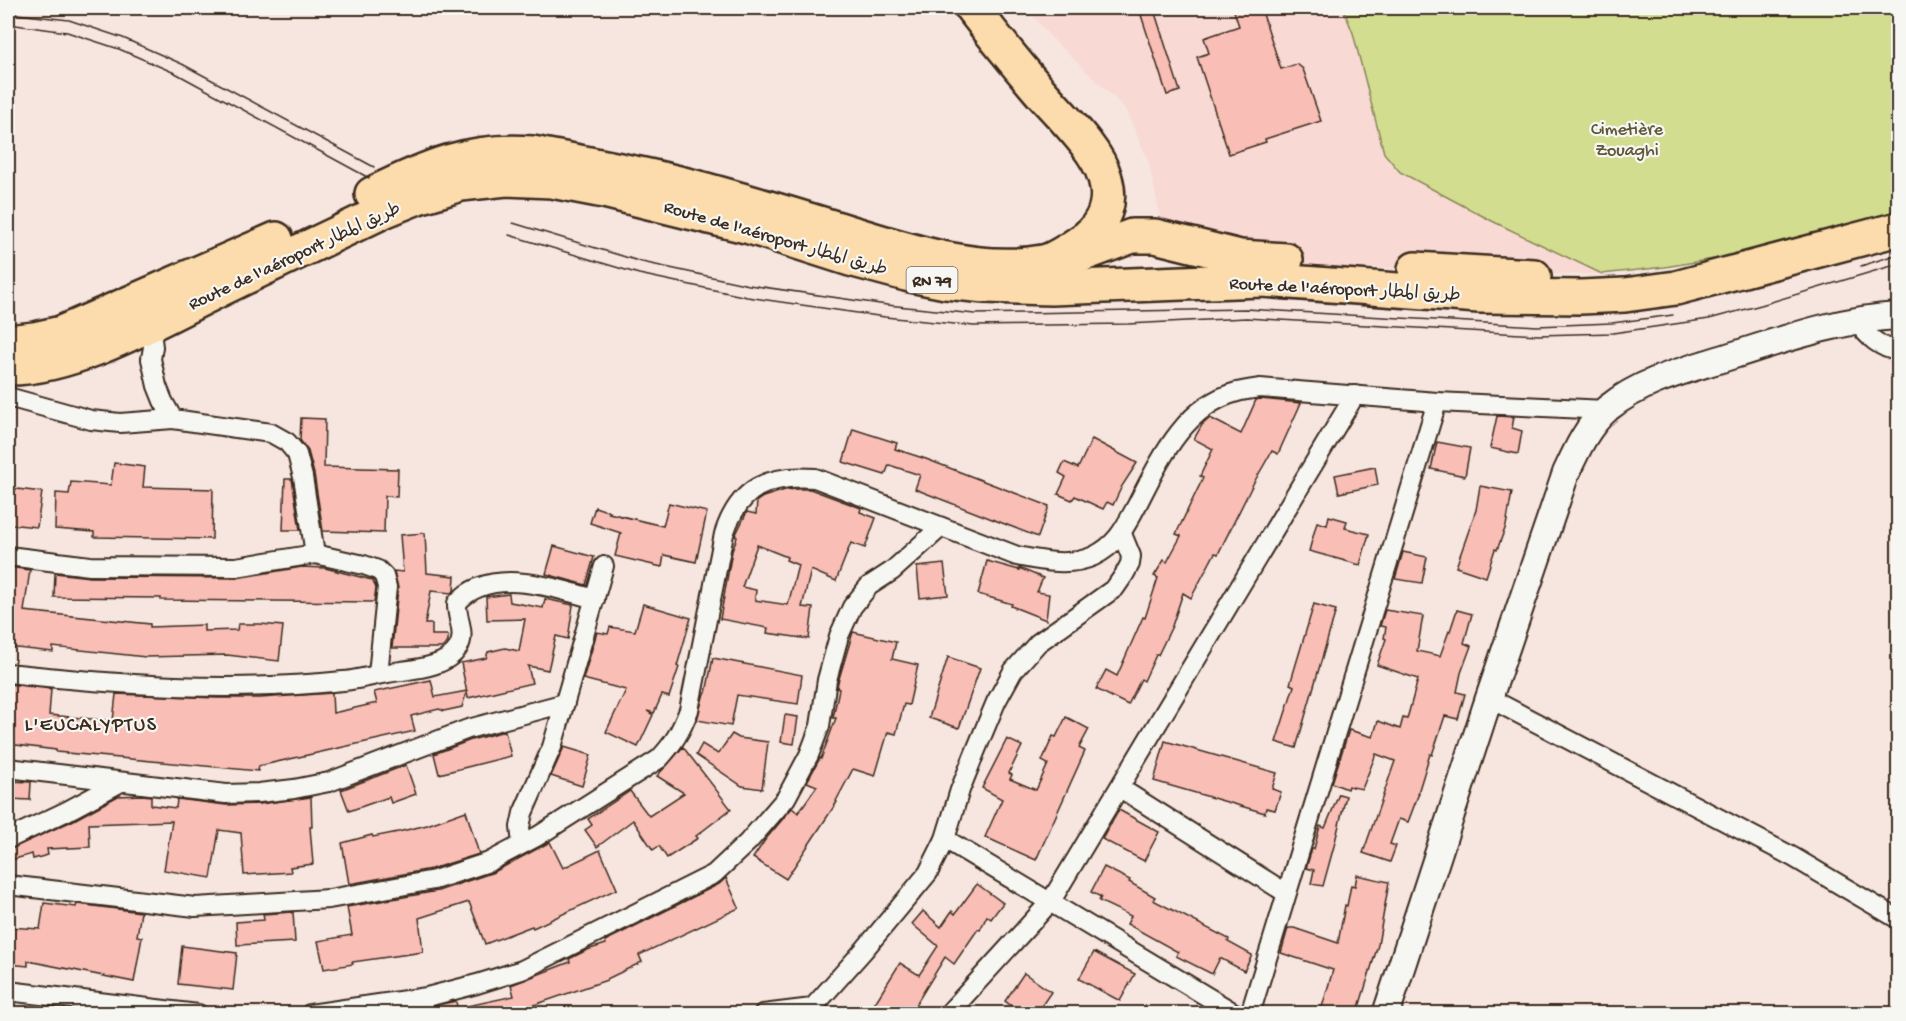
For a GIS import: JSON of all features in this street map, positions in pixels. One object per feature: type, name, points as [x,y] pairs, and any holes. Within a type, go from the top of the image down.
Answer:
[{"type":"highway","name":"Route de l'aéroport طريق المطار","points":[[8,342],[61,333],[293,232],[437,164],[478,154],[508,151],[532,153],[687,185],[929,256],[1007,266],[1045,261],[1079,243],[1100,222],[1107,211],[1108,197],[1105,177],[1099,162],[1077,133],[1038,90],[972,8]]},
{"type":"highway","name":"Route de l'aéroport طريق المطار","points":[[8,368],[53,363],[88,351],[150,324],[386,210],[461,184],[506,179],[552,181],[604,191],[750,227],[850,259],[946,282],[1051,288],[1262,280],[1479,296],[1625,295],[1676,288],[1899,229]]},
{"type":"highway","points":[[1045,261],[1081,255],[1132,236],[1155,236],[1240,257],[1569,278],[1675,266],[1899,209]]},
{"type":"street","points":[[1386,1014],[1489,698],[1566,472],[1582,438],[1606,410],[1624,396],[1659,378],[1819,329],[1899,316]]},
{"type":"street","points":[[1857,322],[1868,336],[1887,349],[1899,351]]},
{"type":"street","points":[[150,324],[153,347],[151,359],[157,386],[173,419]]},
{"type":"street","points":[[8,885],[195,907],[329,899],[434,880],[489,862],[538,836],[659,759],[673,744],[689,710],[729,518],[749,491],[766,484],[793,476],[815,478],[1017,556],[1064,562],[1093,556],[1122,534],[1164,454],[1188,421],[1208,405],[1236,392],[1260,388],[1437,402],[1606,410]]},
{"type":"street","points":[[958,1011],[1051,901],[1355,396]]},
{"type":"street","points":[[8,398],[91,420],[120,423],[173,419],[271,433],[287,442],[297,454],[303,477],[315,554]]},
{"type":"street","points":[[1250,1014],[1437,402]]},
{"type":"street","points":[[310,1014],[345,1011],[427,997],[522,970],[714,874],[748,842],[786,798],[809,755],[820,726],[839,636],[852,607],[869,586],[900,564],[941,527]]},
{"type":"street","points":[[763,1014],[810,1011],[928,873],[945,839],[960,790],[996,702],[1012,671],[1038,644],[1115,588],[1130,564],[1131,556],[1122,534]]},
{"type":"street","points":[[8,556],[90,566],[236,567],[315,554],[364,565],[378,570],[384,576],[387,587],[378,674]]},
{"type":"street","points":[[522,844],[520,827],[523,813],[552,747],[604,566]]},
{"type":"street","points":[[8,673],[192,688],[344,681],[430,666],[446,660],[458,649],[460,641],[461,624],[457,603],[474,589],[500,583],[535,583],[595,599]]},
{"type":"street","points":[[1489,698],[1793,857],[1899,919]]},
{"type":"street","points":[[8,768],[226,794],[294,789],[329,782],[468,729],[565,703]]},
{"type":"street","points":[[8,839],[121,782]]},
{"type":"street","points":[[1120,788],[1286,893]]},
{"type":"street","points":[[945,839],[1236,1014]]},
{"type":"street","points":[[8,991],[198,1014]]},
{"type":"shaded area","points":[[1027,8],[1343,8],[1400,172],[1492,221],[1602,274],[1404,276],[1403,268],[1363,268],[1362,279],[1275,275],[1164,236],[1149,162],[1125,108],[1048,34]]},
{"type":"green space","name":"Cimetière Zouaghi","points":[[1343,8],[1898,8],[1898,212],[1725,257],[1602,274],[1492,221],[1400,172],[1384,153],[1353,33]]},
{"type":"building","points":[[1233,8],[1261,8],[1281,69],[1297,64],[1303,69],[1321,121],[1265,139],[1266,142],[1229,154],[1197,57],[1209,53],[1204,38],[1239,26]]},
{"type":"building","points":[[1154,10],[1180,91],[1167,95],[1141,15]]},
{"type":"building","points":[[1256,400],[1301,403],[1278,454],[1272,451],[1218,554],[1215,553],[1191,598],[1183,593],[1172,626],[1158,655],[1144,681],[1141,679],[1128,705],[1096,689],[1106,670],[1117,676],[1143,617],[1145,618],[1158,578],[1154,576],[1164,560],[1167,562],[1181,536],[1176,534],[1203,478],[1200,476],[1213,449],[1194,439],[1202,425],[1210,418],[1241,434]]},
{"type":"building","points":[[1497,416],[1514,417],[1512,428],[1522,431],[1518,454],[1490,448]]},
{"type":"building","points":[[301,418],[325,419],[324,467],[398,469],[397,497],[385,496],[384,533],[323,531],[314,474],[308,451],[300,440]]},
{"type":"building","points":[[853,429],[897,443],[895,449],[1049,506],[1038,537],[915,489],[920,475],[889,465],[885,475],[843,462]]},
{"type":"building","points":[[1092,439],[1137,463],[1113,505],[1107,502],[1103,509],[1075,496],[1072,500],[1058,494],[1066,477],[1059,473],[1064,462],[1078,468]]},
{"type":"building","points":[[1437,442],[1470,448],[1465,476],[1431,469]]},
{"type":"building","points":[[114,463],[145,467],[143,487],[213,489],[212,539],[94,537],[94,532],[55,529],[56,493],[69,494],[71,482],[111,485]]},
{"type":"building","points":[[1375,467],[1378,485],[1339,493],[1335,475]]},
{"type":"building","points":[[285,479],[292,479],[300,530],[283,530]]},
{"type":"building","points":[[1480,486],[1512,492],[1506,526],[1497,550],[1495,549],[1486,577],[1456,567],[1476,510]]},
{"type":"building","points":[[8,488],[42,492],[37,527],[8,524]]},
{"type":"building","points":[[810,489],[861,508],[860,512],[876,518],[865,548],[851,543],[836,581],[811,570],[802,607],[813,608],[809,639],[767,633],[768,628],[720,619],[732,551],[737,537],[735,536],[747,512],[756,514],[757,501],[785,490]],"holes":[[[757,545],[787,557],[786,560],[798,565],[788,605],[755,600],[756,590],[742,587]]]},
{"type":"building","points":[[669,503],[707,512],[696,562],[664,555],[662,567],[615,556],[621,533],[590,523],[595,507],[609,513],[663,526]]},
{"type":"building","points":[[1329,516],[1347,521],[1345,528],[1369,534],[1360,565],[1309,551],[1317,522],[1327,525]]},
{"type":"building","points":[[425,533],[427,573],[455,576],[452,593],[431,591],[425,624],[432,624],[432,635],[448,635],[448,642],[442,648],[392,648],[398,588],[394,571],[403,572],[400,535]]},
{"type":"building","points":[[554,546],[594,557],[586,585],[546,574]]},
{"type":"building","points":[[1403,552],[1427,557],[1422,583],[1395,579]]},
{"type":"building","points":[[987,561],[1019,570],[1019,568],[1043,578],[1037,592],[1049,594],[1046,620],[1011,606],[1012,604],[978,594]]},
{"type":"building","points":[[944,564],[948,595],[920,598],[917,567]]},
{"type":"building","points":[[8,567],[30,570],[24,611],[150,624],[150,627],[204,625],[204,631],[237,630],[238,624],[283,626],[279,661],[227,655],[146,657],[53,647],[53,652],[8,647]]},
{"type":"building","points":[[302,567],[325,568],[372,580],[376,588],[374,602],[54,597],[55,573],[90,577],[236,578]]},
{"type":"building","points":[[509,594],[510,602],[543,608],[545,599],[573,605],[568,639],[556,636],[548,670],[528,666],[532,683],[468,698],[461,663],[486,658],[488,652],[505,648],[519,651],[525,619],[487,620],[486,597]]},
{"type":"building","points":[[643,604],[691,618],[669,697],[662,695],[654,713],[647,711],[653,715],[638,747],[606,732],[626,690],[583,679],[597,632],[608,634],[610,627],[635,631]]},
{"type":"building","points":[[1314,604],[1336,610],[1296,748],[1276,742],[1294,686],[1290,684]]},
{"type":"building","points":[[1385,610],[1423,616],[1417,651],[1440,656],[1457,610],[1472,614],[1464,643],[1471,646],[1457,692],[1465,694],[1458,719],[1445,716],[1408,822],[1399,819],[1390,844],[1396,846],[1390,862],[1363,853],[1395,761],[1376,754],[1362,789],[1348,786],[1347,789],[1332,783],[1349,730],[1373,737],[1378,721],[1400,729],[1403,718],[1407,719],[1418,679],[1377,665],[1386,639],[1384,638],[1386,627],[1380,626]]},
{"type":"building","points":[[853,632],[896,642],[892,659],[918,665],[909,705],[904,704],[896,734],[888,732],[875,776],[853,769],[837,802],[786,879],[753,858],[792,808],[798,813],[817,786],[807,782],[821,759],[836,718],[833,718],[839,689],[837,688],[838,682]]},
{"type":"building","points":[[948,657],[980,668],[959,728],[929,718]]},
{"type":"building","points":[[713,658],[802,675],[798,704],[737,695],[731,726],[697,720],[704,693],[706,693]]},
{"type":"building","points":[[431,680],[435,697],[467,691],[462,707],[444,711],[439,709],[411,716],[415,731],[259,766],[258,771],[56,752],[56,750],[8,744],[8,684],[51,689],[49,715],[113,721],[116,694],[260,698],[332,693],[333,713],[377,703],[374,692]]},
{"type":"building","points":[[785,715],[798,717],[794,744],[781,742]]},
{"type":"building","points":[[1066,717],[1089,729],[1079,748],[1085,751],[1036,860],[985,837],[1002,799],[982,788],[1007,739],[1022,746],[1009,773],[1012,775],[1010,779],[1036,790],[1048,764],[1042,761],[1053,736],[1056,737]]},
{"type":"building","points":[[505,731],[511,756],[439,774],[434,754],[471,740]]},
{"type":"building","points":[[732,734],[739,738],[768,742],[762,789],[742,786],[696,755],[702,744],[718,754]]},
{"type":"building","points":[[1165,741],[1277,773],[1272,789],[1281,792],[1275,810],[1266,808],[1265,813],[1154,781]]},
{"type":"building","points":[[564,747],[591,755],[582,786],[551,776]]},
{"type":"building","points":[[683,747],[731,809],[696,836],[698,838],[667,858],[659,846],[653,850],[633,820],[597,847],[585,830],[592,825],[588,819],[630,791],[649,816],[684,793],[657,776]]},
{"type":"building","points":[[406,765],[416,794],[391,803],[389,797],[349,811],[341,790]]},
{"type":"building","points":[[8,781],[31,782],[30,800],[8,799]]},
{"type":"building","points":[[1339,794],[1346,796],[1323,886],[1311,884],[1314,870],[1306,868],[1320,826],[1325,828]]},
{"type":"building","points":[[118,796],[151,796],[151,805],[176,808],[177,799],[226,805],[260,804],[311,797],[312,827],[310,827],[313,864],[290,867],[291,872],[244,875],[241,833],[219,830],[211,878],[164,870],[172,821],[89,824],[90,847],[47,849],[48,855],[33,859],[32,854],[8,861],[8,850],[72,821]]},
{"type":"building","points":[[1119,810],[1159,832],[1144,861],[1102,839]]},
{"type":"building","points":[[466,811],[479,854],[431,869],[349,884],[342,843],[427,825]]},
{"type":"building","points":[[550,842],[563,868],[600,850],[617,889],[533,928],[532,926],[485,944],[469,902],[419,918],[423,952],[352,962],[353,964],[324,969],[318,941],[352,935],[347,907],[438,891],[494,872]]},
{"type":"building","points":[[1104,867],[1130,880],[1129,882],[1155,897],[1153,900],[1229,939],[1228,942],[1252,955],[1244,971],[1220,958],[1212,974],[1176,956],[1178,952],[1127,924],[1131,916],[1099,901],[1101,897],[1091,892]]},
{"type":"building","points":[[1357,875],[1389,882],[1378,945],[1357,1014],[1320,1014],[1333,970],[1281,953],[1288,928],[1338,943],[1345,905],[1347,906],[1351,885],[1355,886]]},
{"type":"building","points":[[726,878],[739,908],[639,955],[642,962],[607,980],[508,1014],[458,1014],[458,1008],[514,996],[511,985],[570,962],[569,959],[606,944],[605,941],[719,884]]},
{"type":"building","points":[[977,884],[1003,903],[991,919],[987,916],[980,930],[978,929],[954,964],[945,957],[910,1014],[868,1014],[900,963],[919,975],[938,946],[912,924],[923,911],[941,927],[952,911],[955,914]]},
{"type":"building","points":[[44,903],[76,907],[77,904],[141,912],[137,936],[142,937],[134,982],[28,961],[28,966],[8,964],[8,927],[40,929]]},
{"type":"building","points":[[293,912],[295,942],[237,945],[236,922],[264,920],[263,914]]},
{"type":"building","points":[[182,946],[237,953],[233,990],[178,984]]},
{"type":"building","points":[[1094,952],[1135,974],[1120,1001],[1079,979]]},
{"type":"building","points":[[1024,973],[1051,992],[1036,1014],[1022,1014],[1005,1001]]},
{"type":"building","points":[[456,1001],[458,1014],[414,1014],[414,1010]]},
{"type":"tram line","points":[[8,13],[69,20],[123,38],[182,64],[374,167]]},
{"type":"tram line","points":[[8,24],[67,32],[119,49],[177,74],[369,178]]},
{"type":"tram line","points":[[513,223],[642,262],[749,285],[887,305],[975,314],[1246,309],[1537,326],[1612,323],[1673,315]]},
{"type":"tram line","points":[[509,235],[639,274],[747,297],[885,317],[974,326],[1128,324],[1246,318],[1538,335],[1613,333],[1709,319],[1898,264]]},
{"type":"tram line","points":[[1861,266],[1898,254]]},
{"type":"district","name":"L'EUCALYPTUS","points":[[91,723]]}]
